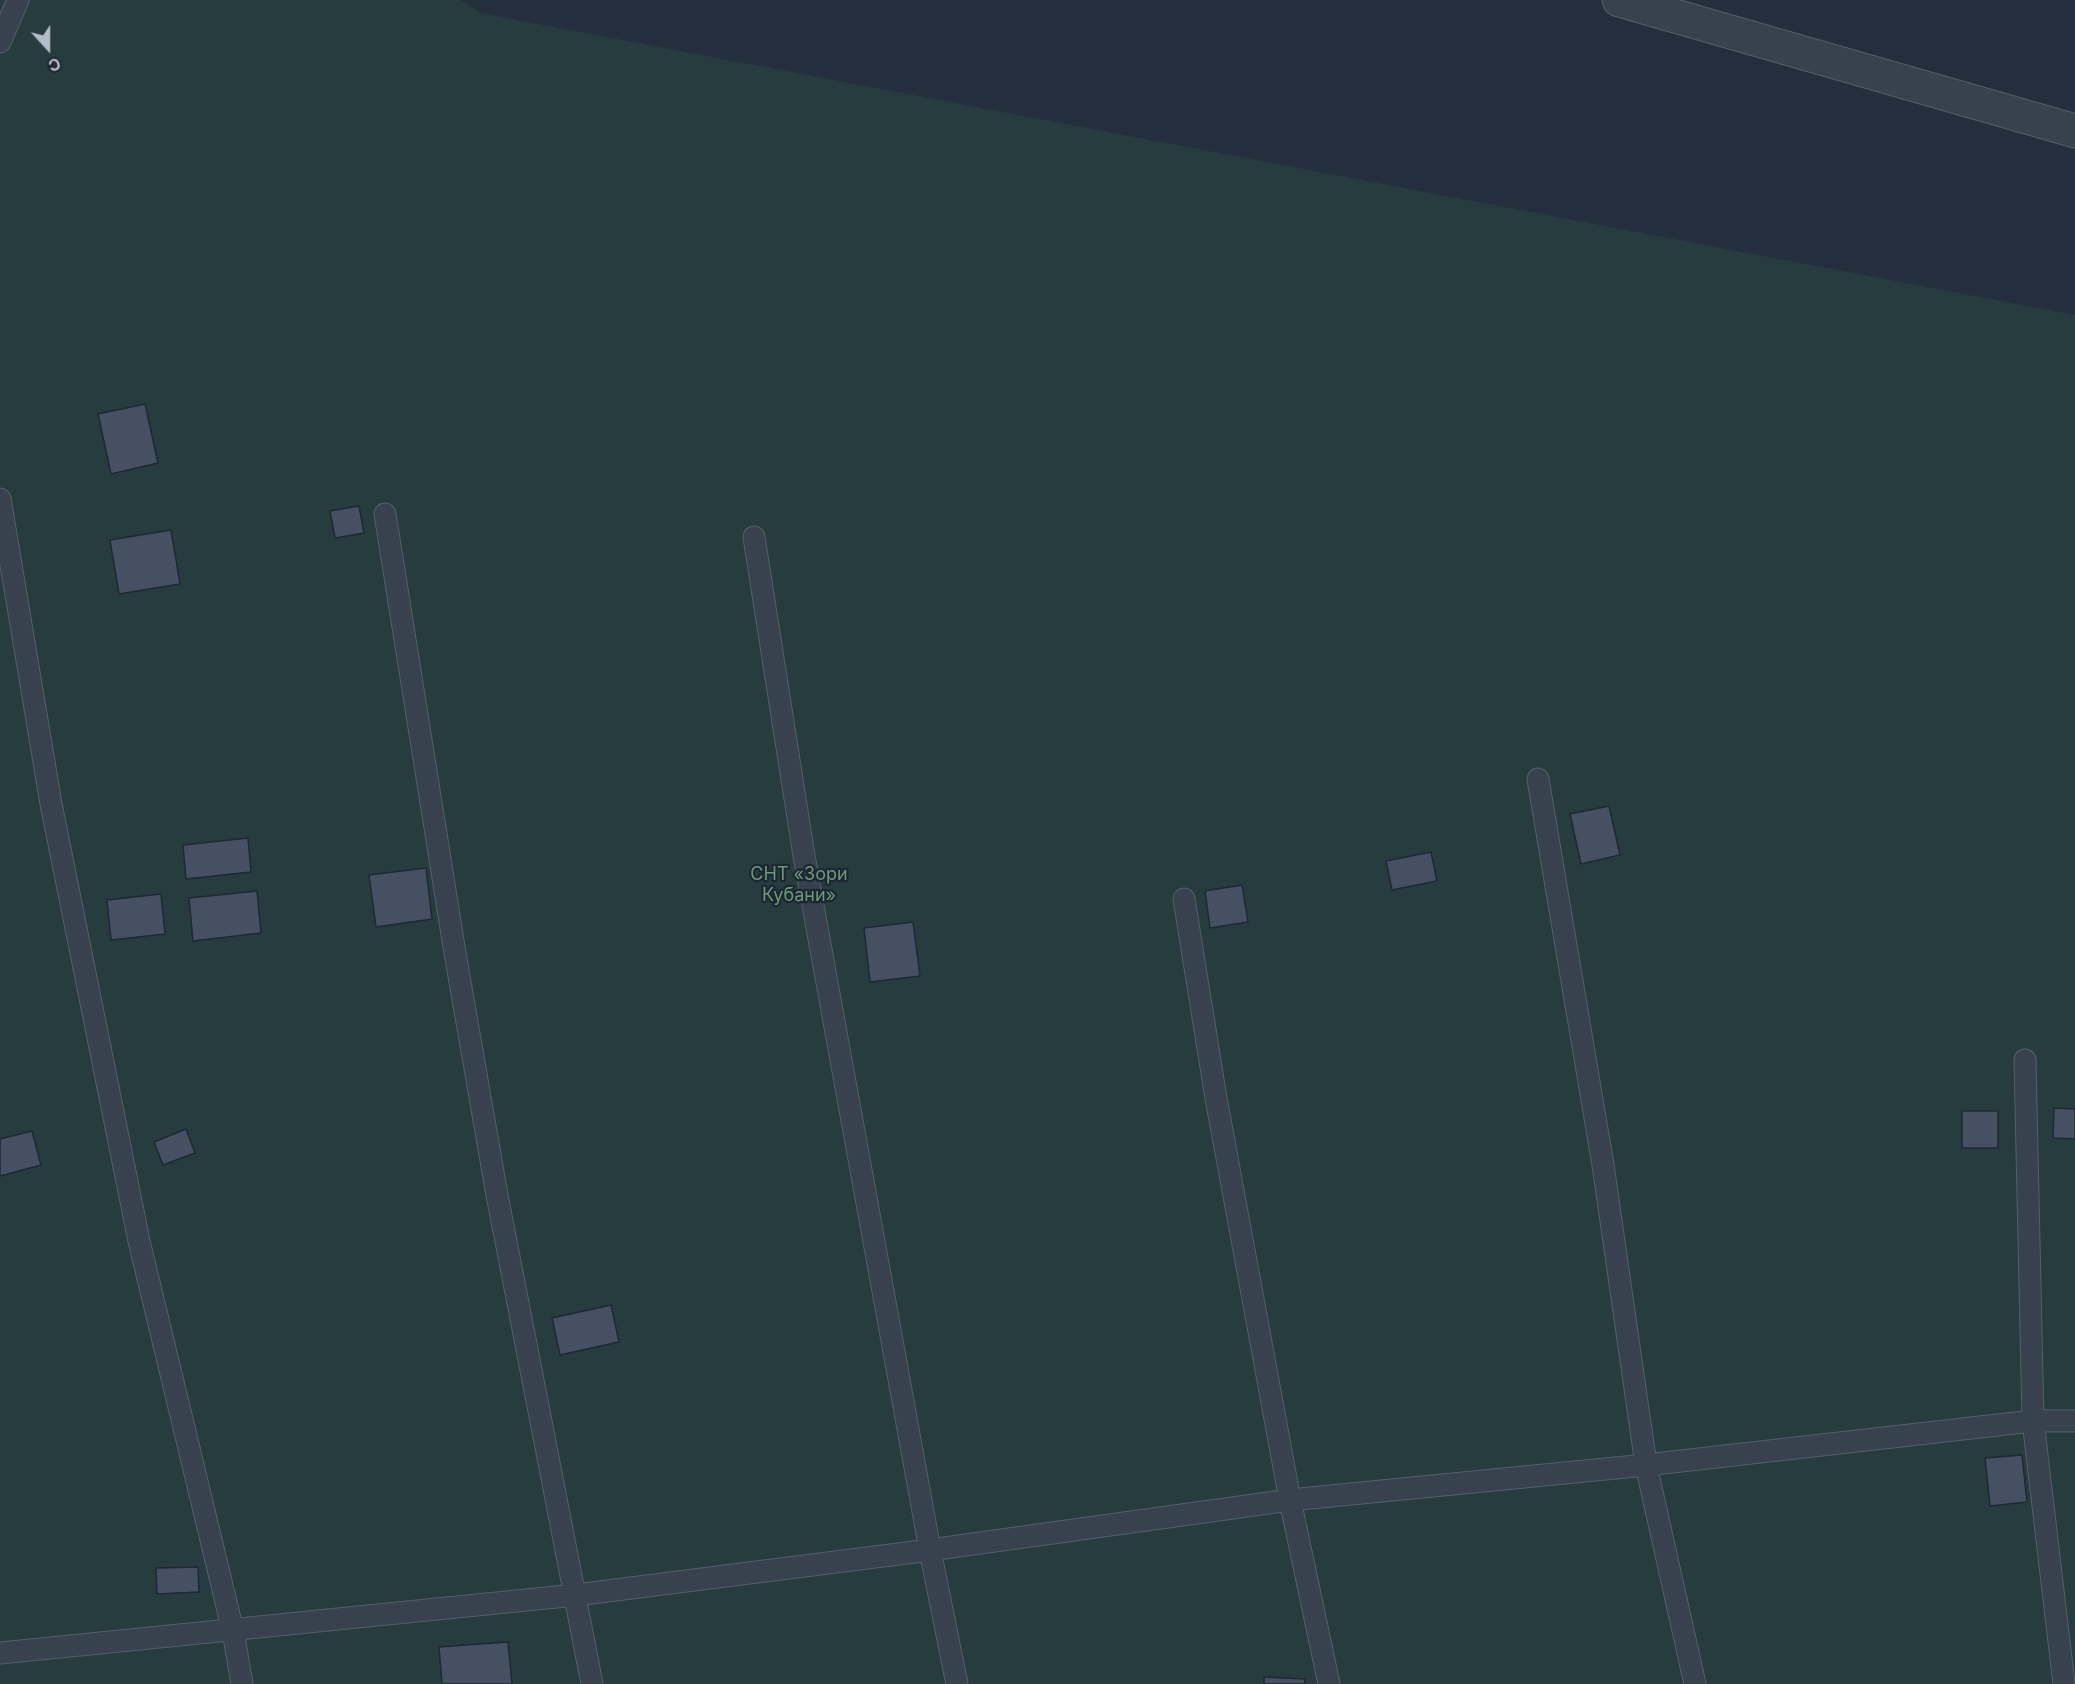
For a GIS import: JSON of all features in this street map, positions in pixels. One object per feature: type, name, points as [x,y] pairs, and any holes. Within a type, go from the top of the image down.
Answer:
[{"type":"street","points":[[1619,0],[2075,131]]},
{"type":"lane","points":[[0,42],[18,0]]},
{"type":"lane","points":[[0,499],[51,804],[137,1230],[233,1631],[242,1684]]},
{"type":"lane","points":[[385,514],[453,941],[497,1195],[592,1684]]},
{"type":"lane","points":[[754,537],[804,856],[930,1550],[957,1684]]},
{"type":"lane","points":[[1538,779],[1603,1165],[1646,1465],[1695,1684]]},
{"type":"lane","points":[[1184,898],[1216,1098],[1290,1500],[1329,1684]]},
{"type":"lane","points":[[2025,1060],[2033,1421],[2064,1684]]},
{"type":"lane","points":[[0,1653],[576,1595],[930,1550],[1290,1500],[1646,1465],[2033,1421],[2075,1421]]},
{"type":"green space","name":"СНТ «Зори Кубани»","points":[[0,0],[461,0],[480,13],[2075,315],[2075,1684],[0,1684]]},
{"type":"building","points":[[145,404],[158,463],[111,474],[98,414]]},
{"type":"building","points":[[359,506],[364,533],[335,538],[330,511]]},
{"type":"building","points":[[171,530],[180,584],[119,594],[110,540]]},
{"type":"building","points":[[1609,806],[1620,855],[1581,864],[1570,814]]},
{"type":"building","points":[[248,838],[251,872],[186,879],[183,845]]},
{"type":"building","points":[[1431,852],[1437,881],[1392,890],[1386,861]]},
{"type":"building","points":[[426,868],[432,919],[376,927],[369,875]]},
{"type":"building","points":[[1242,885],[1248,922],[1210,928],[1205,891]]},
{"type":"building","points":[[257,891],[261,933],[193,941],[189,898]]},
{"type":"building","points":[[161,894],[165,934],[111,940],[107,900]]},
{"type":"building","points":[[913,922],[920,976],[870,982],[864,928]]},
{"type":"building","points":[[2054,1108],[2075,1109],[2075,1139],[2053,1138]]},
{"type":"building","points":[[1962,1111],[1998,1111],[1998,1148],[1962,1148]]},
{"type":"building","points":[[186,1129],[195,1153],[163,1165],[154,1142]]},
{"type":"building","points":[[32,1131],[41,1165],[0,1176],[0,1139]]},
{"type":"building","points":[[611,1305],[619,1342],[560,1355],[552,1318]]},
{"type":"building","points":[[2022,1455],[2027,1502],[1990,1506],[1985,1458]]},
{"type":"building","points":[[198,1567],[199,1592],[157,1594],[156,1568]]},
{"type":"building","points":[[508,1642],[512,1684],[442,1684],[439,1647]]},
{"type":"building","points":[[1264,1677],[1305,1679],[1305,1684],[1264,1684]]}]
